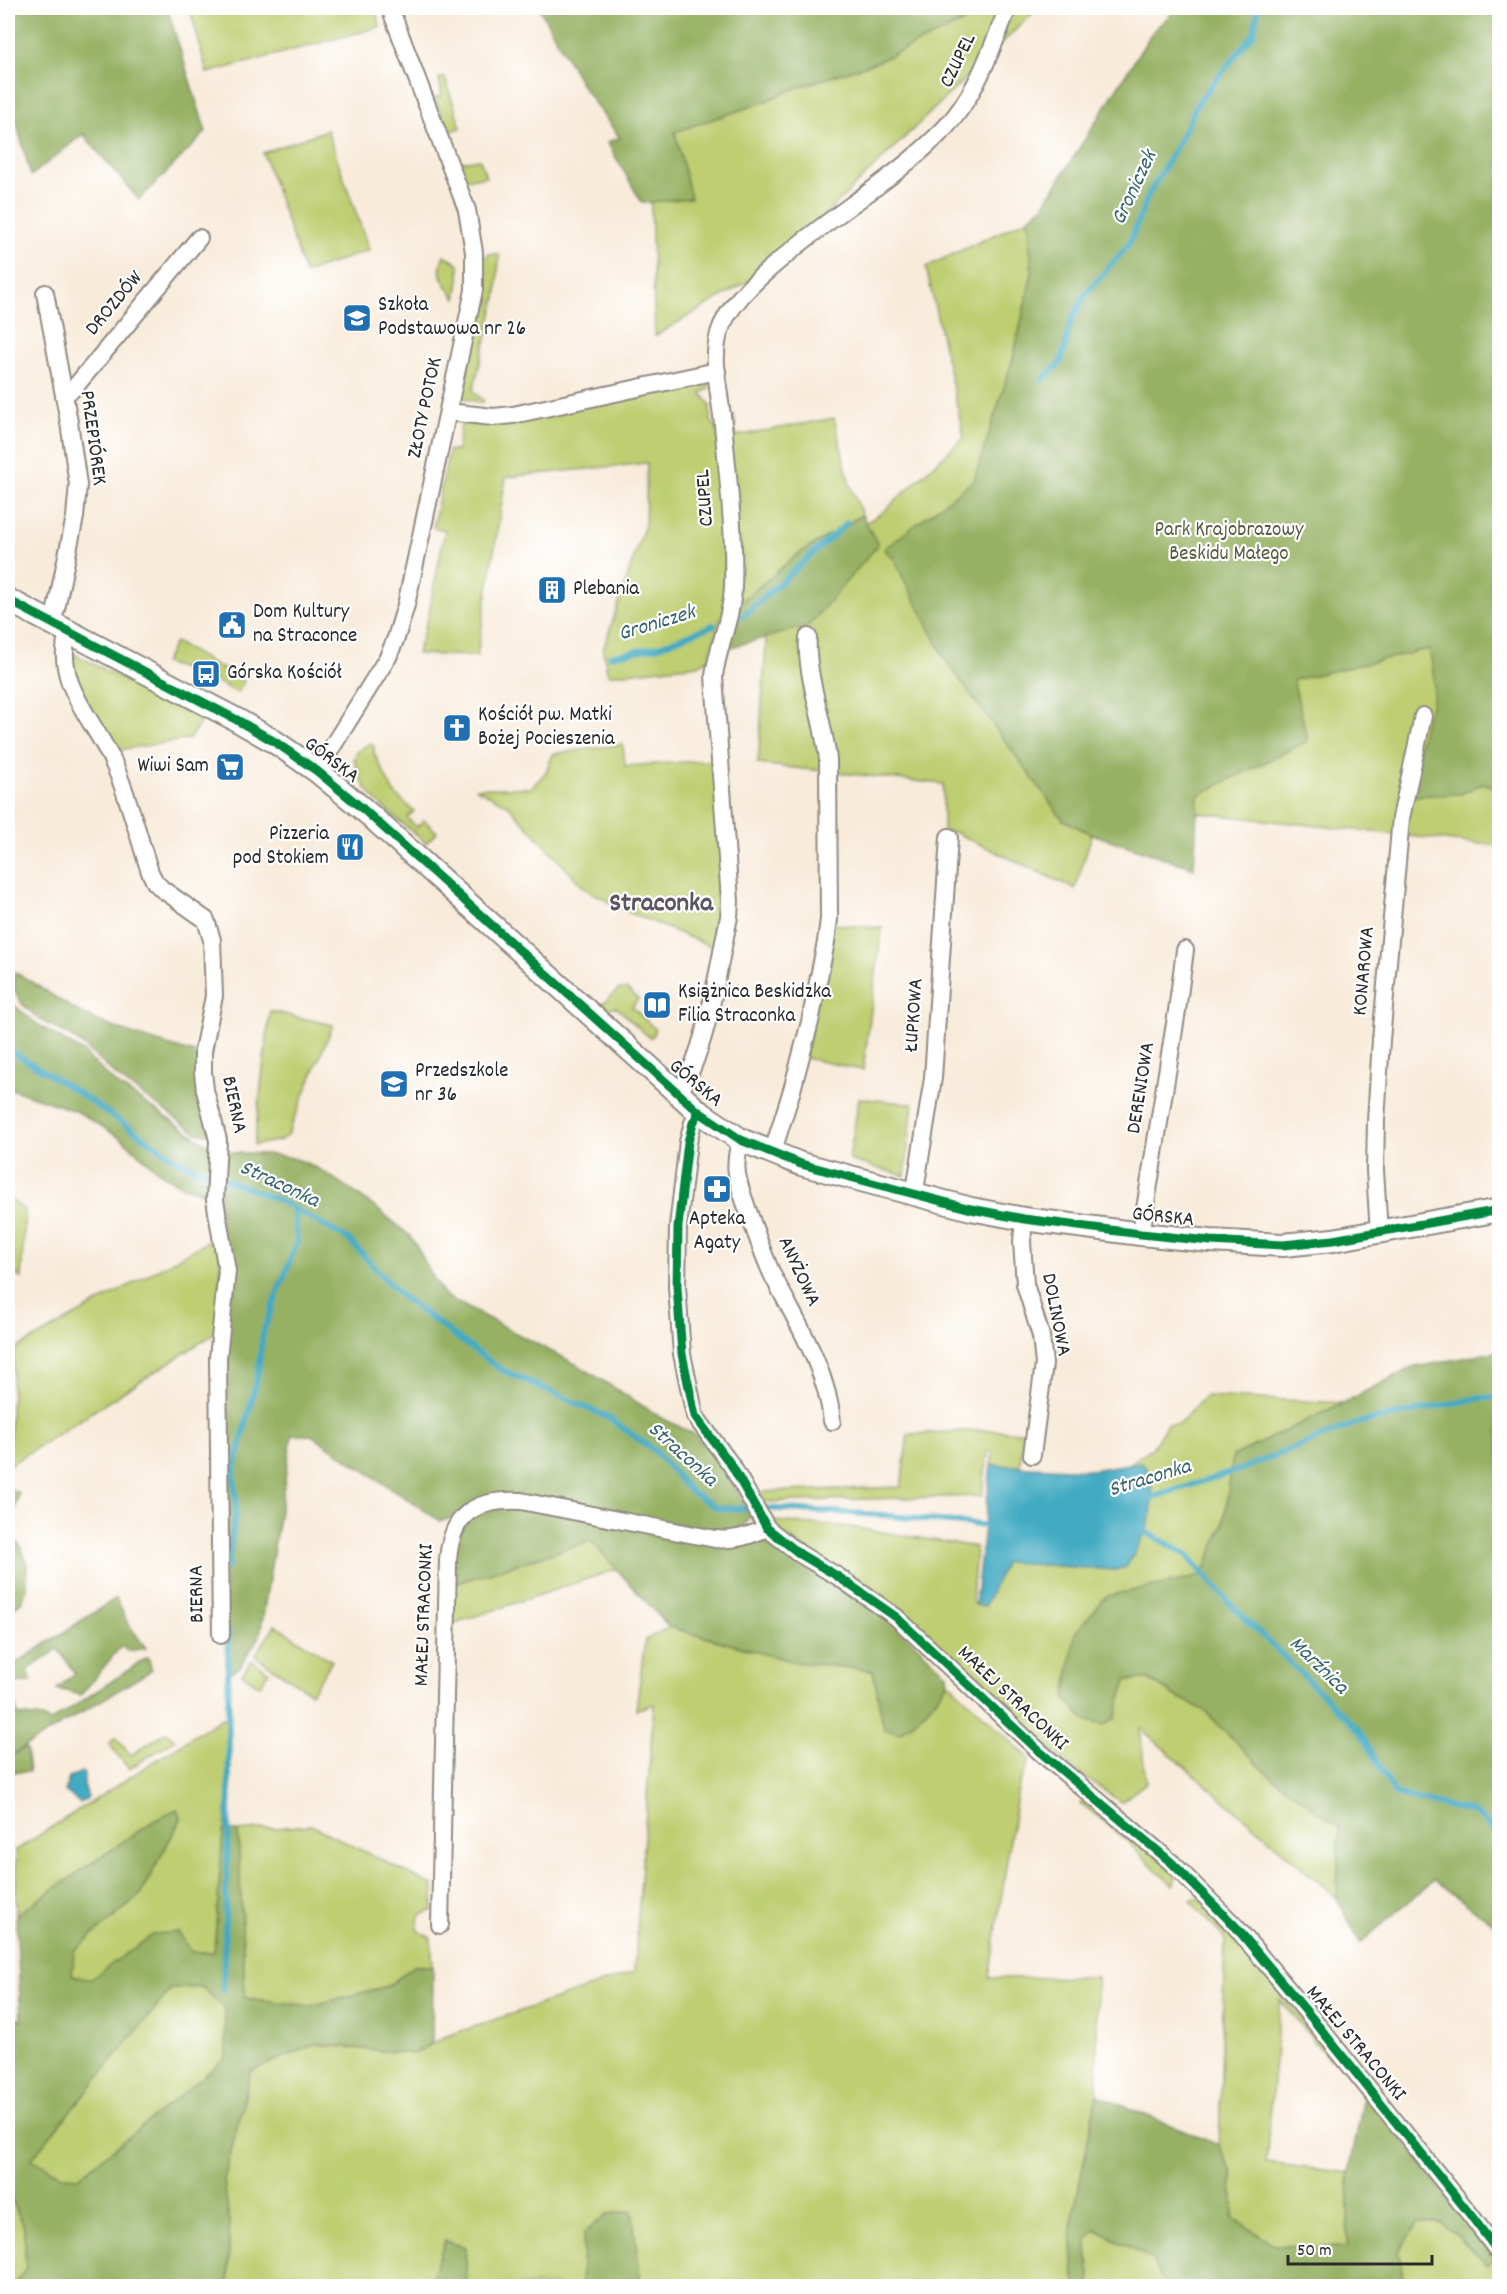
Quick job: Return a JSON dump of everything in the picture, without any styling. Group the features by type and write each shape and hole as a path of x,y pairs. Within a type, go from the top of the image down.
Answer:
{"street":[{"name":"ZŁOTY POTOK","path":"317,771 374,681 396,638 406,605 474,290 472,228 467,210 390,8"},
{"name":"CZUPEL","path":"678,1094 688,1078 704,1030 729,917 730,901 714,676 716,661 732,609 733,562 730,501 717,371 719,335 722,326 747,289 800,243 916,155 947,126 966,101 984,67 1008,8"},
{"name":"DROZDÓW","path":"64,395 74,388 199,238"},
{"name":"PRZEPIÓREK","path":"45,293 77,471 78,498 56,609 60,627"},
{"path":"448,412 493,417 513,415 717,371"},
{"name":"GÓRSKA","path":"8,600 237,720 317,771 363,809 699,1112 741,1140 772,1154 913,1195 971,1209 1024,1219 1210,1241 1283,1245 1333,1240 1500,1210"},
{"name":"BIERNA","path":"60,627 69,684 113,763 150,872 162,889 200,915 210,929 214,996 203,1051 203,1072 219,1147 215,1200 226,1271 218,1369 221,1635"},
{"path":"772,1154 810,1022 829,919 828,760 826,736 808,656 808,637"},
{"name":"KONAROWA","path":"1378,1233 1375,1170 1381,1040 1401,818 1423,716"},
{"name":"ŁUPKOWA","path":"913,1195 933,1078 949,837"},
{"name":"DERENIOWA","path":"1141,1234 1178,1011 1185,950"},
{"name":"MAŁEJ STRACONKI","path":"699,1112 693,1123 688,1143 678,1227 678,1298 682,1354 695,1416 750,1495 764,1524 800,1554 845,1581 896,1617 1039,1751 1172,1863 1235,1926 1469,2212 1500,2254"},
{"name":"ANYŻOWA","path":"741,1140 735,1156 736,1177 772,1273 816,1362 828,1398 832,1421"},
{"name":"DOLINOWA","path":"1024,1219 1022,1242 1025,1284 1041,1336 1044,1364 1032,1455"},
{"name":"MAŁEJ STRACONKI","path":"440,1925 447,1561 452,1533 458,1522 474,1509 507,1500 722,1539 740,1538 764,1524"}],"green space":[{"path":"8,8 167,8 206,132 139,200 83,134 31,176 8,92"},
{"path":"190,8 375,8 380,27 207,73"},
{"path":"539,8 990,8 984,13 874,63 793,89 764,102 675,132 691,198 642,203 607,142 620,138 583,87"},
{"path":"645,8 1038,8 769,269 655,336"},
{"name":"Park Krajobrazowy Beskidu Małego","path":"1178,8 1499,8 1499,789 1483,783 1461,794 1409,796 1425,718 1434,694 1434,675 1429,649 1293,680 1308,741 1198,795 1194,868 1092,834 1063,820 947,662 893,558 884,549 974,480 1013,359 1032,273 1028,219 1043,206 1153,31"},
{"name":"Park Krajobrazowy Beskidu Małego","path":"1499,8 1499,846 1047,796 1063,820 1092,834 1075,889 954,832 943,832 943,784 758,764 770,581 882,513 964,437 926,267 1028,219 1032,273 1013,359 1003,392"},
{"path":"439,78 445,78 461,128 447,132 435,97 442,96"},
{"path":"327,130 369,250 305,273 263,153"},
{"path":"480,159 486,177 463,179 458,166 461,162"},
{"path":"489,254 499,254 497,294 473,391 484,401 481,403 463,398 462,393 482,299 484,258"},
{"path":"444,255 459,264 456,299 442,278 440,268"},
{"path":"705,382 709,385 709,389 701,393 710,404 711,421 716,427 726,511 724,608 709,659 698,665 608,675 603,650 645,524 647,463 506,477 477,656 417,654 428,617 445,530 433,527 449,450 457,451 461,424 494,425"},
{"path":"734,415 736,436 834,418 850,485 862,515 798,554 736,606 729,418"},
{"path":"862,515 878,545 808,626 724,649 736,606 798,554"},
{"path":"175,642 244,681 238,693 211,679 213,673 201,667 197,673 164,663"},
{"path":"70,652 202,720 189,739 112,751 81,698"},
{"path":"370,743 374,746 374,753 394,793 414,811 407,818 417,827 424,820 437,832 426,843 381,806 364,784 354,758 358,751"},
{"path":"623,744 625,766 716,760 726,887 719,950 631,913 585,889 508,805 475,788 531,788 546,772 553,754"},
{"path":"832,924 882,928 863,1070 805,1058"},
{"path":"14,972 95,1020 198,1054 210,1134 197,1133 121,1080 67,1034 40,1020 22,1004 14,989"},
{"path":"619,989 627,989 638,999 632,1007 655,1029 652,1037 649,1037 616,1007 604,1008 601,1005"},
{"path":"8,1000 37,1024 83,1052 116,1084 213,1148 209,1195 184,1187 164,1176 122,1139 78,1112 8,1088"},
{"path":"270,1011 333,1025 288,1134 281,1140 254,1145"},
{"path":"859,1098 913,1104 905,1176 849,1160"},
{"path":"227,1152 292,1158 319,1170 352,1191 409,1235 447,1297 581,1367 660,1417 694,1434 721,1463 751,1514 748,1520 736,1529 715,1531 520,1495 458,1513 449,1519 440,1521 311,1435 292,1435 260,1635 239,1668 226,1675 220,1201 224,1154"},
{"path":"8,1198 25,1210 21,1278 8,1269"},
{"path":"219,1235 221,1252 217,1332 8,1466 14,1350"},
{"path":"1499,1351 1499,1928 1434,1880 1360,1943 1337,1898 1339,1827 1267,1773 1204,1710 1149,1679 1126,1680 1115,1719 1103,1725 1085,1720 1065,1698 1075,1633 1106,1596 1202,1576 1224,1523 1233,1456 1411,1368"},
{"path":"1205,1396 1343,1403 1233,1456 1224,1523 1202,1576 1106,1597 1115,1719 1126,1680 1148,1679 1204,1710 1267,1773 1339,1827 1337,1898 1140,1728 1146,1783 1121,1802 1077,1772 1049,1748 985,1687 984,1679 971,1670 966,1671 883,1598 779,1532 772,1521 843,1526 976,1547 972,1601 975,1605 1004,1562 1114,1570 1126,1566 1141,1462 1129,1464 1153,1447 1167,1424 1179,1424"},
{"path":"988,1430 1023,1432 1020,1466 991,1465 993,1452 988,1451 982,1496 761,1502 756,1492 901,1487 908,1434"},
{"path":"8,1488 19,1493 9,1534 21,1547 27,1563 27,1589 22,1601 8,1613"},
{"path":"507,1505 765,1542 851,1593 898,1628 947,1674 948,1682 926,1710 900,1733 884,1729 873,1670 794,1662 669,1627 591,1541 453,1584 453,1545 469,1518"},
{"path":"591,1541 618,1569 452,1624 453,1584"},
{"path":"116,1598 128,1624 146,1648 128,1651 121,1646 81,1695 57,1689 75,1673 58,1649 27,1671 32,1681 14,1685 17,1715 42,1718 50,1722 148,1657 152,1670 8,1757 8,1625 15,1664"},
{"path":"275,1625 332,1661 311,1693 255,1656"},
{"path":"669,1627 794,1662 873,1670 884,1729 914,1722 930,1706 948,1682 1030,1759 1018,1788 989,1978 1097,1977 1097,2095 1071,2228 1075,2286 641,2286 632,2211 584,2233 581,2286 467,2286 465,2247 445,2241 430,2282 431,2286 229,2286 229,2223 224,2180 251,2071 316,2044 413,2054 444,2037 634,1972 654,1704 636,1710 645,1640"},
{"path":"252,1660 269,1672 260,1686 242,1674"},
{"path":"222,1718 226,1718 228,1792 214,1952 192,1952 154,1934 91,1979 72,1975 74,1951 140,1895 181,1819 177,1809 152,1822 16,1915 16,1850"},
{"path":"166,1732 175,1740 129,1769 109,1744 115,1737 131,1755"},
{"path":"26,1747 29,1772 9,1772 8,1758"},
{"path":"1086,1798 1173,1870 1176,1878 1173,1886 1117,1832 1081,1803"},
{"path":"177,1809 181,1818 140,1895 74,1951 72,1975 91,1979 154,1934 178,1932 192,1952 214,1952 223,1831 238,1831 245,1998 311,2006 388,1986 414,1966 433,1966 432,2044 413,2054 316,2044 251,2071 224,2180 229,2223 229,2286 8,2286 8,2284 17,2282 26,2269 24,2226 8,2192 8,2013 21,2020 16,1915 152,1822","holes":["202,1987 225,2009 226,2058 79,2177 62,2176 31,2159 171,1989"]},
{"path":"311,1825 434,1886 433,1910 419,1916 417,1930 431,1938 433,1966 414,1966 388,1986 311,2006 245,1998 238,1831"},
{"path":"1193,1898 1199,1898 1330,2052 1329,2059 1280,2000 1266,2163 1349,2173 1347,2247 1308,2248 1274,2245 1233,2218 1232,2173 1219,2145 1225,1939 1190,1901"},
{"path":"202,1987 225,2009 227,2058 79,2177 62,2176 31,2159 171,1989"},
{"path":"1368,2094 1494,2258 1488,2265 1441,2222 1418,2223 1399,2252 1404,2286 1165,2286 1152,2259 1096,2229 1086,2240 1091,2286 1075,2286 1071,2228 1097,2095 1219,2145 1232,2173 1233,2218 1274,2245 1308,2248 1347,2247 1349,2173 1363,2101"},
{"path":"8,2192 24,2226 26,2269 17,2282 8,2284"},
{"path":"632,2211 641,2286 581,2286 584,2233 607,2214"},
{"path":"1441,2222 1488,2265 1494,2258 1499,2265 1499,2286 1404,2286 1399,2252 1418,2223"},
{"path":"1095,2229 1152,2259 1165,2286 1091,2286 1086,2240"},
{"path":"445,2241 465,2247 467,2286 431,2286 430,2282"}],"water":[{"path":"1141,1462 1150,1479 1151,1513 1146,1531 1126,1567 1115,1570 1005,1562 985,1606 975,1605 991,1465 1091,1470"},
{"path":"81,1772 84,1774 84,1785 88,1798 80,1803 65,1791 69,1778"}],"waterway":[{"name":"Groniczek","path":"1042,380 1061,362 1071,321 1084,296 1129,244 1149,194 1180,140 1198,102 1254,33 1258,8"},
{"path":"743,616 847,523"},
{"name":"Groniczek","path":"610,656 657,647 714,625"},
{"name":"Straconka","path":"8,1049 80,1094 180,1162 278,1200 348,1239 402,1297 500,1369 607,1417 654,1450 691,1492 717,1508 785,1509 880,1515 990,1526"},
{"path":"228,1567 236,1499 233,1476 257,1378 263,1332 297,1242 294,1209"},
{"name":"Straconka","path":"1147,1499 1239,1470 1357,1423 1479,1398 1500,1398"},
{"name":"Marźnica","path":"1140,1529 1186,1554 1234,1608 1360,1731 1395,1794 1475,1813 1500,1835"},
{"path":"223,1990 229,1802 228,1631"}],"cycle path":[{"path":"8,600 237,720 275,742 317,771 363,809 699,1112 741,1140 801,1164 971,1209 1024,1219 1210,1241 1283,1245 1333,1240 1500,1210"},
{"path":"699,1112 693,1123 688,1142 678,1227 677,1287 682,1354 695,1416 732,1466 767,1528 800,1554 837,1576 896,1617 1039,1751 1172,1863 1235,1926 1311,2017 1500,2254"}],"place":[{"name":"Szkoła Podstawowa nr 26","path":"357,318"},
{"name":"Plebania","path":"552,590"},
{"name":"Dom Kultury na Straconce","path":"232,625"},
{"name":"Górska Kościół","path":"206,674"},
{"name":"Kościół pw. Matki Bożej Pocieszenia","path":"457,728"},
{"name":"Wiwi Sam","path":"230,767"},
{"name":"Pizzeria pod Stokiem","path":"350,847"},
{"name":"Książnica Beskidzka Filia Straconka","path":"657,1005"},
{"name":"Przedszkole nr 36","path":"394,1084"},
{"name":"Apteka Agaty","path":"717,1189"}],"district":[{"name":"Straconka","path":"661,904"}]}
